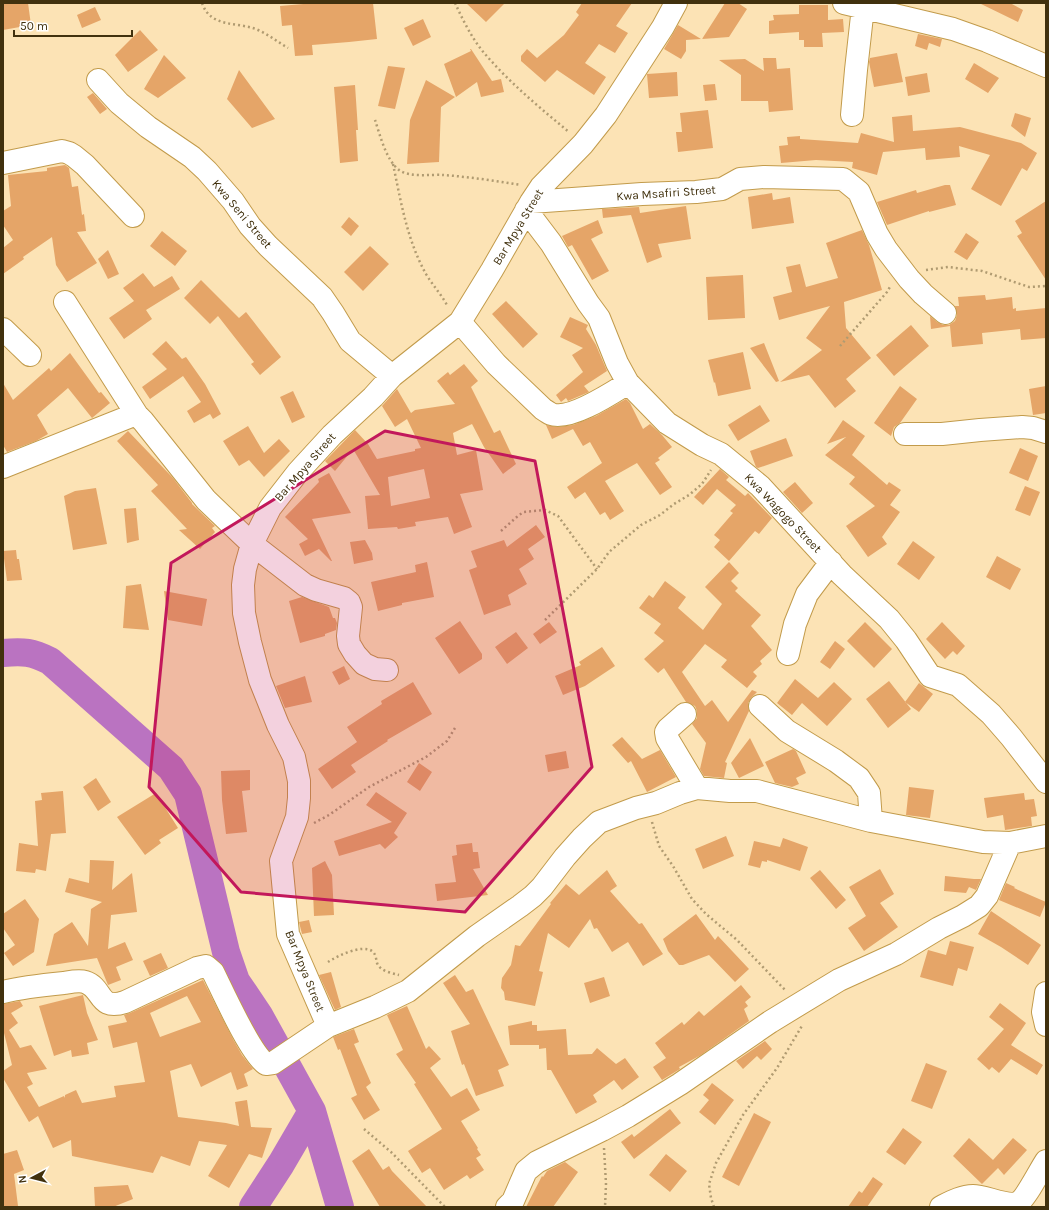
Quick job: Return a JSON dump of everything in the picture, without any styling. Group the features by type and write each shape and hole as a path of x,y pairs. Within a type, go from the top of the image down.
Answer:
{"street":[{"name":"Bar Mpya Street","path":"328,1026 288,934 281,861 297,817 299,781 294,757 278,725 260,680 244,613 243,580 252,544 270,508 298,472 332,435 373,397 392,376 456,324 492,270 533,200 583,144 610,109 664,27 676,3"},
{"path":"852,115 856,70 854,5 953,29 987,41 1046,66"},
{"name":"Kwa Seni Street","path":"98,80 125,108 148,127 192,157 206,171 268,246 322,297 350,341 392,376"},
{"path":"3,163 69,152 85,165 133,216"},
{"name":"Kwa Msafiri Street","path":"533,200 702,192 722,189 740,179 764,177 843,178 859,192 883,244 923,294 945,314"},
{"name":"Kwa Wagogo Street","path":"533,200 551,243 588,304 599,318 617,363 628,383 667,422 702,445 721,454 760,486 842,575 888,618 906,640 930,676 958,685 991,714 1046,782"},
{"path":"65,302 137,415 206,500 252,544 305,585 316,590 344,598 349,602 349,644 364,664 375,669 387,670"},
{"path":"456,324 543,409 552,414 574,413 602,399 628,383"},
{"path":"3,329 30,356"},
{"path":"3,466 137,415"},
{"path":"904,434 947,434 1022,427 1033,428 1046,432"},
{"path":"788,654 795,624 807,594 831,562"},
{"path":"760,706 788,731 836,761 859,778 869,793 871,821"},
{"path":"685,714 666,732 667,738 697,788"},
{"path":"3,992 29,986 68,982 85,982 93,986 104,1002 115,1004 125,1002 197,968 206,966 213,972 244,1034 259,1057 266,1064 274,1063 328,1026 375,1007 408,990 427,976 477,936 533,896 578,843 599,822 646,804 656,803 697,788 730,792 757,791 871,821 983,842 1010,843 1046,836"},
{"path":"507,1207 513,1201 526,1171 537,1162 602,1130 680,1084 770,1022 801,1013 839,980 896,954 979,906 987,896 1010,843"},
{"path":"1046,993 1043,1012 1046,1025"},
{"path":"941,1207 956,1200 972,1196 988,1198 1005,1204 1018,1203 1024,1197 1046,1161"}],"path":[{"path":"202,3 211,18 221,22 250,27 260,31 288,48"},
{"path":"455,3 471,33 484,53 531,100 583,144"},
{"path":"375,120 381,141 393,164 404,219 414,246 426,274 443,297 456,324"},
{"path":"393,164 400,171 410,174 444,175 533,200"},
{"path":"840,346 887,292 903,270 948,267 982,271 1028,288 1046,286"},
{"path":"545,620 597,569 609,552 641,525 660,515 702,484 721,454"},
{"path":"501,531 519,515 534,511 549,511 558,516 597,569"},
{"path":"291,835 329,815 369,788 426,757 447,741 455,728"},
{"path":"646,804 659,846 673,866 692,899 706,914 755,957 801,1013 777,1068 743,1115 716,1162 709,1184 714,1207"},
{"path":"328,962 362,948 374,953 379,966 384,970 415,977 427,976"},
{"path":"364,1129 391,1152 445,1207"},
{"path":"602,1130 606,1184 605,1207"}],"highlighted area":[{"path":"385,431 535,461 592,767 465,912 241,892 149,787 171,563"}],"building":[{"path":"3,3 28,3 31,25 3,30"},
{"path":"315,3 373,3 377,39 312,45 313,55 295,56 292,25 282,26 280,6"},
{"path":"466,3 505,3 486,22"},
{"path":"582,3 632,3 616,26 628,33 615,53 599,44 585,63 606,77 594,95 557,70 545,82 521,61 521,56 527,49 537,58 564,35 579,15 576,12"},
{"path":"725,3 738,3 747,9 729,37 702,39"},
{"path":"979,3 1010,3 1023,10 1018,22"},
{"path":"799,5 828,5 828,20 843,19 844,32 822,33 823,47 804,47 804,40 799,40 799,32 769,34 769,21 774,20 773,15 799,14"},
{"path":"95,7 101,20 82,28 77,15"},
{"path":"423,19 431,37 413,46 404,28"},
{"path":"678,25 701,39 686,40 686,51 681,59 664,49"},
{"path":"140,30 158,50 128,72 115,55"},
{"path":"918,34 942,39 940,47 929,43 927,50 915,46"},
{"path":"470,49 492,81 501,79 504,92 481,97 477,82 456,97 444,64 471,51"},
{"path":"897,53 903,82 874,87 869,62 870,58"},
{"path":"164,55 186,78 158,98 144,89"},
{"path":"763,58 776,58 777,69 790,68 793,110 769,112 768,101 741,101 741,75 719,60 745,59 764,71"},
{"path":"974,63 999,78 988,93 965,79"},
{"path":"388,66 405,68 395,109 378,106"},
{"path":"239,70 275,119 252,128 227,99"},
{"path":"677,72 678,96 649,98 647,74"},
{"path":"927,73 930,92 908,96 905,77"},
{"path":"426,80 455,97 441,107 439,162 407,164 410,120"},
{"path":"715,84 717,100 705,101 703,85"},
{"path":"355,85 358,130 356,130 358,161 340,163 334,87"},
{"path":"93,93 107,109 100,114 87,97"},
{"path":"708,110 713,148 678,152 676,132 682,132 680,113"},
{"path":"1015,113 1031,118 1025,137 1011,126"},
{"path":"912,115 913,131 960,127 1021,143 1037,153 1027,171 1022,168 1001,206 971,189 990,155 959,146 960,157 926,160 925,148 883,152 877,175 852,168 853,162 816,160 781,163 779,146 788,145 787,137 800,136 800,139 858,143 861,133 894,142 892,117"},
{"path":"65,165 69,168 72,187 78,186 82,215 84,214 86,231 77,232 97,263 67,282 56,265 52,237 23,257 24,259 3,274 3,248 13,240 3,225 3,211 11,206 8,175 47,171 47,168"},
{"path":"950,185 956,205 929,211 887,225 877,202 916,190 917,193"},
{"path":"772,193 773,200 790,197 794,223 752,229 748,197"},
{"path":"1046,201 1046,280 1017,236 1022,233 1015,221"},
{"path":"686,206 691,239 658,244 662,257 647,263 631,215 603,218 602,209 639,207 640,213"},
{"path":"349,217 359,226 351,236 341,227"},
{"path":"598,220 603,233 591,239 609,271 592,280 572,245 568,247 562,236"},
{"path":"862,230 869,245 882,290 844,302 846,328 871,358 846,379 856,391 835,408 809,375 780,382 822,350 806,338 830,306 779,320 773,297 792,292 786,267 800,264 806,287 838,278 826,243"},
{"path":"162,231 187,251 175,266 150,246"},
{"path":"966,233 979,242 967,260 954,252"},
{"path":"370,246 389,264 363,291 344,272"},
{"path":"108,250 119,274 108,279 98,259"},
{"path":"143,273 154,287 172,276 180,289 146,310 152,319 124,339 109,318 134,301 123,288"},
{"path":"743,275 745,318 708,320 706,277"},
{"path":"201,280 239,318 246,312 281,357 260,375 251,364 254,362 218,316 210,324 184,298"},
{"path":"985,295 986,300 1012,297 1013,309 1016,308 1016,311 1046,308 1046,338 1021,340 1020,329 982,333 983,344 952,347 950,326 931,329 930,316 943,325 949,325 955,321 957,315 955,306 959,306 958,297"},
{"path":"506,301 538,334 523,348 492,314"},
{"path":"570,317 588,325 586,329 596,345 607,371 584,386 589,392 568,401 566,398 561,402 556,395 583,372 572,355 583,348 560,337"},
{"path":"911,325 929,346 894,376 876,355"},
{"path":"166,341 182,359 186,357 205,384 221,414 213,419 210,414 194,423 187,411 201,402 183,376 150,399 142,387 167,369 152,354"},
{"path":"764,343 779,381 776,382 750,348"},
{"path":"743,352 751,389 718,396 708,360"},
{"path":"70,353 99,393 101,392 110,403 92,418 68,388 37,415 48,434 36,441 7,452 3,445 3,383 13,400 49,368 51,371"},
{"path":"464,364 478,381 471,387 494,433 500,430 516,464 503,474 484,447 472,424 453,433 457,455 476,450 483,490 460,494 472,527 454,534 448,517 415,522 416,526 398,529 397,527 368,529 365,496 380,495 353,449 335,471 325,461 355,430 368,444 377,459 415,451 415,449 421,448 407,419 395,427 382,406 397,389 411,413 415,410 455,404 437,381 448,372 450,375","holes":["424,469 430,498 391,506 388,477"]},
{"path":"900,386 917,399 900,423 894,427 891,436 874,423"},
{"path":"1046,386 1046,413 1033,415 1029,389"},
{"path":"293,391 305,417 292,423 280,397"},
{"path":"626,399 630,403 643,429 650,424 672,447 658,458 660,460 655,463 672,487 660,495 637,463 605,481 624,511 610,520 605,512 600,515 585,492 575,499 567,487 602,463 590,442 583,446 573,429 552,439 546,425 558,427 573,425 596,416"},
{"path":"760,405 770,421 738,441 728,425"},
{"path":"843,420 865,436 852,455 887,485 889,482 901,490 890,505 900,512 882,537 887,544 868,557 846,526 875,506 849,484 855,477 825,455 846,437 827,444"},
{"path":"248,426 264,453 279,439 290,451 264,477 249,460 239,466 223,441"},
{"path":"128,431 173,478 192,504 215,526 212,528 215,532 200,549 179,530 187,529 151,491 158,485 117,441"},
{"path":"786,438 793,456 758,468 756,467 750,451"},
{"path":"1020,448 1038,456 1028,481 1009,473"},
{"path":"720,469 729,477 726,480 745,496 748,493 772,518 759,534 755,531 729,561 714,547 720,540 714,535 733,513 730,511 736,505 717,489 703,505 694,497"},
{"path":"329,473 351,513 312,519 332,561 319,549 305,556 299,544 308,539 285,517 319,482 318,479"},
{"path":"795,482 813,503 802,513 783,492"},
{"path":"1025,486 1040,492 1030,516 1015,510"},
{"path":"96,488 107,544 73,550 64,496 75,491"},
{"path":"136,508 139,540 127,543 124,509"},
{"path":"536,525 545,537 528,549 534,559 519,569 527,584 508,595 511,605 484,615 469,570 477,567 471,551 504,540 507,547"},
{"path":"365,540 372,553 373,560 354,564 350,542"},
{"path":"913,541 935,557 919,580 897,564"},
{"path":"16,550 22,580 7,581 3,551"},
{"path":"997,556 1021,569 1010,590 986,577"},
{"path":"427,562 434,597 402,603 402,605 378,611 371,582 416,572 415,565"},
{"path":"729,562 739,573 731,581 738,588 735,591 761,615 751,626 772,650 760,661 762,664 753,672 757,676 747,688 721,667 727,660 705,644 682,672 705,706 712,700 728,722 752,690 757,692 748,703 749,711 725,762 727,763 724,778 704,776 700,769 706,743 692,724 697,718 695,706 686,702 664,668 658,673 644,659 664,641 654,633 661,624 639,608 649,595 653,598 665,581 686,597 678,608 703,630 722,604 705,587"},
{"path":"141,584 149,630 123,628 126,586"},
{"path":"164,591 207,599 202,626 168,620"},
{"path":"302,597 329,607 333,618 335,618 337,623 336,630 325,634 325,636 300,643 289,601"},
{"path":"460,621 482,654 482,659 459,674 435,638"},
{"path":"549,622 557,632 540,644 533,634"},
{"path":"865,622 892,649 874,668 847,641"},
{"path":"942,622 965,646 957,655 953,651 945,659 926,639"},
{"path":"516,632 528,648 507,664 495,647"},
{"path":"835,641 845,649 830,669 820,662"},
{"path":"602,647 615,666 585,686 563,695 555,676 581,665 579,662"},
{"path":"344,666 350,679 339,685 332,672"},
{"path":"305,676 312,702 285,708 276,686"},
{"path":"795,679 818,698 834,682 852,699 827,726 802,703 792,715 777,703"},
{"path":"889,681 911,709 888,728 866,699"},
{"path":"413,682 432,714 387,740 388,741 351,765 356,772 332,789 318,769 357,742 347,727 382,704 381,701"},
{"path":"919,683 933,694 919,712 905,702"},
{"path":"622,737 642,759 660,750 676,777 647,792 631,761 628,763 612,745"},
{"path":"750,738 764,766 739,778 731,763"},
{"path":"793,749 796,751 806,773 796,778 799,784 792,787 775,783 765,762"},
{"path":"566,751 569,768 548,772 545,755"},
{"path":"419,763 432,772 420,791 407,782"},
{"path":"250,770 250,790 242,791 247,832 226,834 222,800 221,771"},
{"path":"96,778 111,802 98,811 83,787"},
{"path":"909,787 934,790 930,818 906,815"},
{"path":"63,791 66,833 51,834 46,871 36,869 35,873 16,871 19,843 38,846 35,801 42,800 41,793"},
{"path":"376,792 407,813 394,833 398,837 385,849 380,844 339,856 334,841 392,822 366,805"},
{"path":"156,793 178,828 159,840 161,843 145,855 117,817"},
{"path":"1024,793 1025,800 1034,799 1037,816 1031,817 1032,826 1005,830 1003,815 987,818 984,798"},
{"path":"726,836 734,856 703,869 695,849"},
{"path":"783,838 808,847 800,871 767,860 767,862 762,861 760,868 748,865 754,841 780,847"},
{"path":"472,843 473,852 478,852 480,868 473,869 488,895 437,901 435,884 456,882 452,856 457,855 456,845"},
{"path":"90,860 114,861 112,890 132,873 137,912 111,915 108,949 125,942 133,960 116,967 121,980 108,985 97,958 46,966 54,934 72,922 88,946 91,909 102,902 65,892 69,878 89,883"},
{"path":"325,861 332,875 334,915 314,916 312,868"},
{"path":"880,869 894,894 880,903 898,927 864,951 848,928 866,916 849,887"},
{"path":"607,870 617,886 610,891 639,924 642,923 663,954 643,966 628,942 612,952 597,928 594,929 590,919 569,948 548,933 539,971 543,972 535,1006 505,1000 504,992 501,988 502,978 511,965 515,945 520,946 551,904 550,903 566,884 579,895"},
{"path":"820,870 846,900 836,909 810,878"},
{"path":"945,876 981,879 976,890 969,887 966,893 944,891"},
{"path":"1006,883 1046,902 1040,917 999,900"},
{"path":"25,899 39,919 34,952 13,966 4,953 15,945 3,928 3,914"},
{"path":"991,911 1041,945 1028,965 978,934"},
{"path":"696,914 715,940 718,936 749,969 735,982 709,955 683,965 679,965 668,951 663,939"},
{"path":"309,920 312,932 302,934 299,922"},
{"path":"950,941 974,947 967,971 958,968 953,986 920,977 928,950 946,955"},
{"path":"161,953 168,968 150,976 143,961"},
{"path":"331,972 341,1007 335,1010 319,975"},
{"path":"455,975 466,992 473,989 509,1065 498,1070 504,1086 476,1096 464,1064 462,1065 451,1031 470,1024 443,983"},
{"path":"604,977 610,996 590,1003 584,983"},
{"path":"203,980 234,1041 242,1055 253,1069 244,1074 248,1086 237,1090 231,1072 201,1087 191,1064 170,1071 178,1117 239,1126 235,1102 247,1100 251,1127 272,1128 262,1158 249,1154 229,1188 208,1176 227,1145 199,1141 190,1166 161,1156 153,1173 72,1156 71,1140 53,1148 38,1116 29,1122 3,1078 3,1071 12,1065 3,1033 3,1004 20,1001 23,1006 11,1013 18,1023 9,1030 20,1048 31,1045 47,1069 27,1073 33,1084 27,1087 39,1107 64,1096 65,1098 65,1095 76,1090 82,1103 116,1097 114,1086 145,1082 137,1042 113,1048 108,1026 127,1022 124,1015","holes":["187,996 201,1022 160,1037 150,1013"]},
{"path":"741,985 751,997 745,1002 748,1006 744,1009 749,1021 701,1055 679,1067 680,1069 662,1080 653,1067 666,1058 655,1043 682,1022 684,1025 699,1011 704,1016"},
{"path":"83,995 87,1013 98,1040 87,1043 89,1054 72,1057 71,1050 54,1056 39,1006"},
{"path":"1000,1003 1026,1023 1011,1045 1043,1065 1037,1075 1011,1059 999,1073 992,1067 989,1070 977,1059 1004,1029 989,1017"},
{"path":"407,1006 426,1049 429,1046 441,1059 430,1068 451,1097 467,1088 480,1110 461,1121 478,1148 477,1149 481,1155 476,1158 484,1170 470,1179 467,1175 444,1190 430,1168 422,1173 408,1151 442,1129 414,1084 416,1083 396,1054 403,1050 387,1015"},
{"path":"532,1021 532,1025 537,1025 537,1031 566,1029 568,1055 592,1054 597,1048 616,1064 625,1058 639,1077 622,1090 614,1080 593,1095 597,1102 576,1114 551,1070 547,1070 546,1048 539,1049 539,1045 510,1045 508,1026"},
{"path":"354,1029 359,1042 354,1044 371,1083 366,1087 380,1110 364,1120 351,1098 357,1095 340,1049 338,1050 333,1037"},
{"path":"765,1041 772,1049 761,1060 757,1056 743,1069 736,1061"},
{"path":"926,1063 947,1071 932,1109 911,1101"},
{"path":"712,1083 734,1100 715,1125 699,1112 709,1100 703,1095"},
{"path":"670,1109 681,1123 634,1159 621,1142 632,1134 634,1137"},
{"path":"754,1113 771,1122 739,1186 722,1177"},
{"path":"903,1128 922,1142 905,1165 886,1152"},
{"path":"969,1138 993,1160 1013,1138 1027,1150 1004,1175 998,1168 982,1184 953,1156"},
{"path":"369,1149 383,1170 389,1166 427,1207 380,1207 352,1161"},
{"path":"17,1150 24,1170 14,1174 18,1206 3,1207 3,1154"},
{"path":"666,1154 687,1171 670,1192 649,1175"},
{"path":"565,1162 578,1172 553,1207 526,1207 542,1176 543,1177 547,1171"},
{"path":"873,1177 883,1184 867,1207 848,1207 859,1191 862,1193"},
{"path":"128,1185 133,1199 113,1207 95,1207 94,1187"}],"waterway":[{"path":"3,653 28,653 50,661 171,768 188,794 226,952 236,981 259,1015 312,1111 340,1207"},
{"path":"253,1207 281,1164 312,1111"}]}
